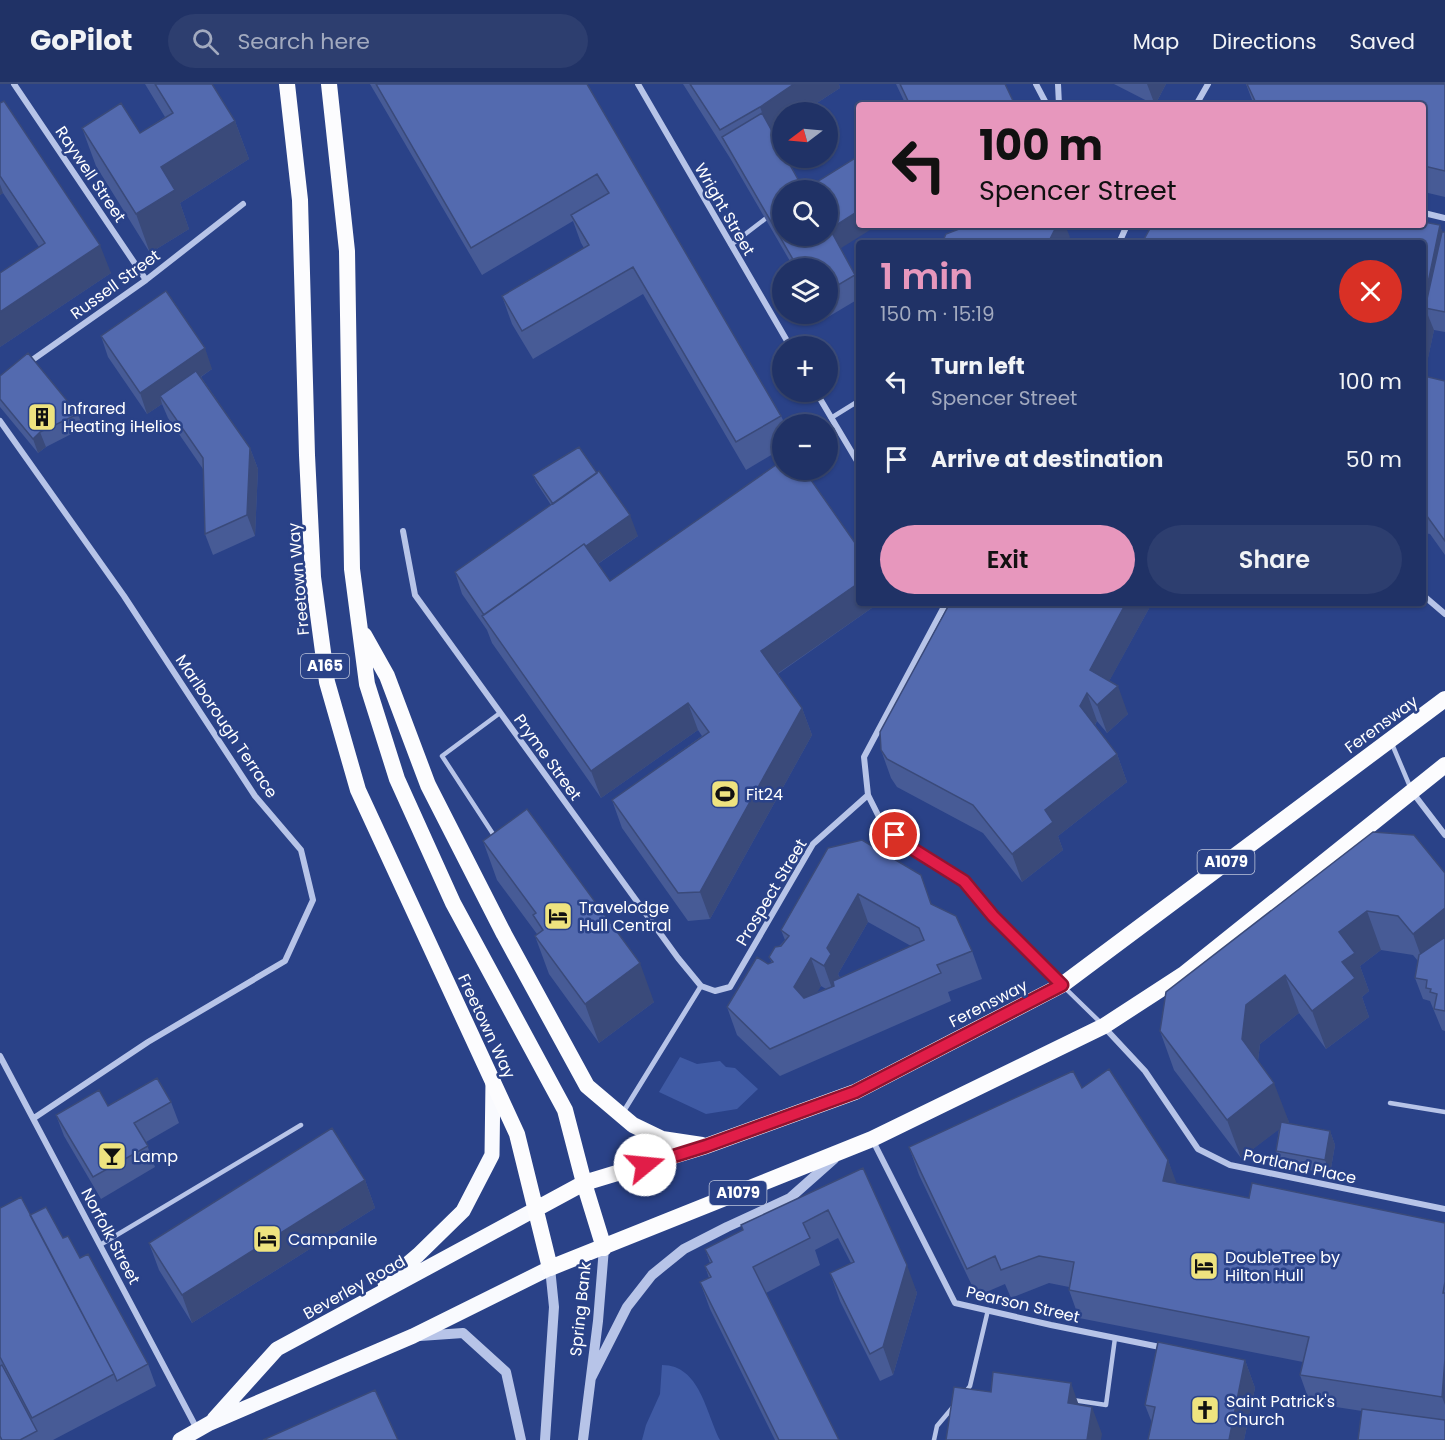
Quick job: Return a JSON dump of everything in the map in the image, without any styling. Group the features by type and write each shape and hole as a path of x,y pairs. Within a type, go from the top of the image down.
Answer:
{"highway":[{"name":"Freetown Way","path":"287,84 300,200 313,577 327,682 358,790 517,1134 536,1209"},
{"name":"Freetown Way","path":"329,84 347,251 352,569 367,684 397,779 453,903 565,1110 584,1183"},
{"path":"360,628 387,676 428,785 587,1086 633,1125 662,1139 706,1146"},
{"name":"Ferensway","path":"536,1209 584,1183 706,1146 855,1092 1062,985 1445,699"},
{"name":"A1079","path":"604,1248 872,1139 1104,1026 1184,974 1445,765"},
{"name":"Spring Bank","path":"584,1183 604,1248"},
{"name":"Spring Bank","path":"536,1209 550,1268"},
{"path":"550,1268 604,1248"}],"main road":[{"path":"363,1303 463,1212 492,1155 493,1081"},
{"name":"Beverley Road","path":"203,1426 277,1349 536,1209"},
{"name":"Beverley Road","path":"180,1440 203,1426 413,1336 550,1268"}],"street":[{"name":"Raywell Street","path":"14,84 146,280"},
{"name":"Wright Street","path":"638,84 784,336"},
{"path":"1036,84 1045,102"},
{"path":"1058,84 1059,102"},
{"path":"1198,102 1208,84"},
{"name":"Russell Street","path":"20,369 146,280 243,204"},
{"path":"1426,213 1445,218"},
{"name":"Marlborough Terrace","path":"0,421 124,596 255,796 302,850 313,900 285,961 148,1042 34,1118"},
{"path":"838,430 856,459"},
{"name":"Pryme Street","path":"403,531 415,595 678,958 701,986"},
{"path":"1426,598 1445,614"},
{"path":"944,606 864,757 868,795 882,824 908,846 964,881 993,916 1062,985"},
{"path":"1412,791 1445,836"},
{"name":"Prospect Street","path":"701,986 715,991 730,987 813,844 868,795"},
{"path":"621,1115 701,986"},
{"name":"Portland Place","path":"1104,1026 1145,1071 1198,1149 1230,1165 1445,1209"},
{"name":"Norfolk Street","path":"0,1056 100,1245 203,1426"},
{"name":"Pearson Street","path":"872,1139 955,1302 1160,1347"},
{"path":"591,1378 627,1307 652,1275 684,1249 790,1198 843,1150"},
{"name":"Spring Bank","path":"583,1440 604,1248"},
{"name":"Spring Bank","path":"545,1440 554,1307 550,1268"},
{"path":"413,1336 463,1333 506,1372 521,1440"}],"lane":[{"path":"731,245 765,219"},
{"path":"837,414 856,402"},
{"path":"497,840 442,756 500,713"},
{"path":"1390,739 1412,791"},
{"path":"1062,985 1104,1026"},
{"path":"1390,1103 1445,1112"},
{"path":"100,1245 300,1125"},
{"path":"934,1440 937,1426 970,1386 988,1310"},
{"path":"1062,1398 1106,1405 1115,1338"}],"shaded area":[{"path":"680,1057 697,1064 720,1061 726,1067 735,1068 758,1089 737,1109 706,1114 659,1092"},
{"path":"662,1365 675,1367 693,1382 706,1404 720,1440 642,1440 660,1394"}],"building":[{"path":"155,84 212,84 235,121 161,167 175,190 136,214 82,128 121,103 140,133 173,113"},
{"path":"376,84 587,84 780,414 772,414 772,421 736,442 633,267 522,331 502,296 589,245 571,215 609,193 597,174 471,248"},
{"path":"690,84 794,84 720,130"},
{"path":"900,84 1005,84 1014,102 909,102"},
{"path":"1247,84 1445,84 1445,171 1426,166 1426,102 1256,102"},
{"path":"4,101 100,245 0,312 0,273 45,243 0,176 0,103"},
{"path":"762,113 772,131 772,168 792,168 798,180 772,180 772,223 722,137"},
{"path":"856,158 856,213 838,224 838,180 820,180"},
{"path":"1426,222 1440,225 1426,292 1426,240 1144,240 1150,228 1426,228"},
{"path":"962,228 1056,228 1050,240 943,240 946,234"},
{"path":"1442,232 1445,232 1445,312 1426,308"},
{"path":"838,244 855,275 838,285 838,258 792,258 785,246 838,246"},
{"path":"166,291 205,348 140,393 101,336"},
{"name":"Infrared Heating iHelios","path":"28,353 78,414 40,432 33,439 0,399 0,376"},
{"path":"196,371 250,448 247,515 205,534 203,458 160,396"},
{"path":"1426,376 1445,381 1445,541 1426,515"},
{"path":"579,447 597,473 553,504 533,475"},
{"path":"772,468 772,480 811,480 856,544 856,585 761,651 802,708 700,892 678,893 612,800 709,732 688,703 591,771 482,616 584,544 610,581"},
{"path":"599,471 630,515 586,546 584,544 484,615 455,572"},
{"path":"948,606 1124,606 1090,670 1118,686 1097,705 1087,693 1080,706 1117,754 1045,810 1053,822 1012,854 973,805 887,759 881,750 880,732"},
{"name":"Travelodge Hull Central","path":"527,809 640,963 585,1004 535,936 543,930 533,915 536,913 483,841"},
{"path":"1373,832 1414,835 1445,873 1445,908 1413,934 1398,916 1367,911 1339,932 1355,953 1342,962 1355,978 1312,1011 1285,975 1246,1005 1242,1039 1274,1083 1227,1120 1160,1031 1166,992"},
{"path":"862,840 921,875 931,904 956,916 972,951 937,965 941,973 770,1049 727,1007 757,957 768,964 773,962 769,957 775,947 781,946 789,936 781,930 828,848","holes":["858,894 919,928 924,940 833,981 834,986 804,998 794,987 811,958 824,966 831,954 827,948"]},
{"path":"1445,937 1445,1011 1434,1009 1437,994 1426,988 1427,980 1415,978 1419,955"},
{"name":"DoubleTree by Hilton Hull","path":"1109,1069 1168,1160 1163,1181 1249,1198 1252,1183 1445,1223 1443,1293 1445,1293 1445,1359 1442,1397 1300,1375 1309,1337 1069,1290 1074,1262 1039,1256 1001,1270 995,1256 967,1269 909,1147 1073,1071 1082,1088"},
{"path":"157,1078 171,1102 134,1123 148,1146 93,1177 56,1115 99,1090 108,1106"},
{"path":"1281,1122 1330,1131 1325,1160 1276,1151"},
{"path":"332,1128 365,1180 182,1295 149,1243"},
{"path":"863,1168 907,1265 883,1347 870,1354 830,1273 854,1262 828,1210 803,1223 810,1238 753,1267 839,1440 779,1440 700,1282 711,1277 705,1266 712,1262 705,1249 743,1230 741,1225"},
{"path":"21,1197 114,1374 32,1418 0,1357 0,1208"},
{"path":"46,1207 63,1238 68,1236 80,1258 88,1254 148,1364 117,1381 30,1215"},
{"path":"1158,1342 1245,1360 1229,1440 1148,1440 1155,1407 1145,1405"},
{"path":"2,1365 37,1431 20,1440 2,1440 0,1436 0,1366"},
{"path":"993,1372 1071,1383 1068,1403 1092,1407 1087,1440 946,1440 954,1387 991,1392"},
{"path":"375,1390 398,1440 263,1440"},
{"path":"1362,1409 1445,1420 1445,1440 1358,1440"}],"place":[{"name":"Infrared Heating iHelios","path":"42,417"},
{"name":"Fit24","path":"725,794"},
{"name":"Travelodge Hull Central","path":"558,916"},
{"name":"Lamp","path":"112,1156"},
{"name":"Campanile","path":"267,1239"},
{"name":"DoubleTree by Hilton Hull","path":"1204,1266"},
{"name":"Saint Patrick's Church","path":"1205,1410"}],"route":[{"path":"645,1165 706,1146 855,1092 1062,985 993,916 964,881 908,846 895,835"}]}
